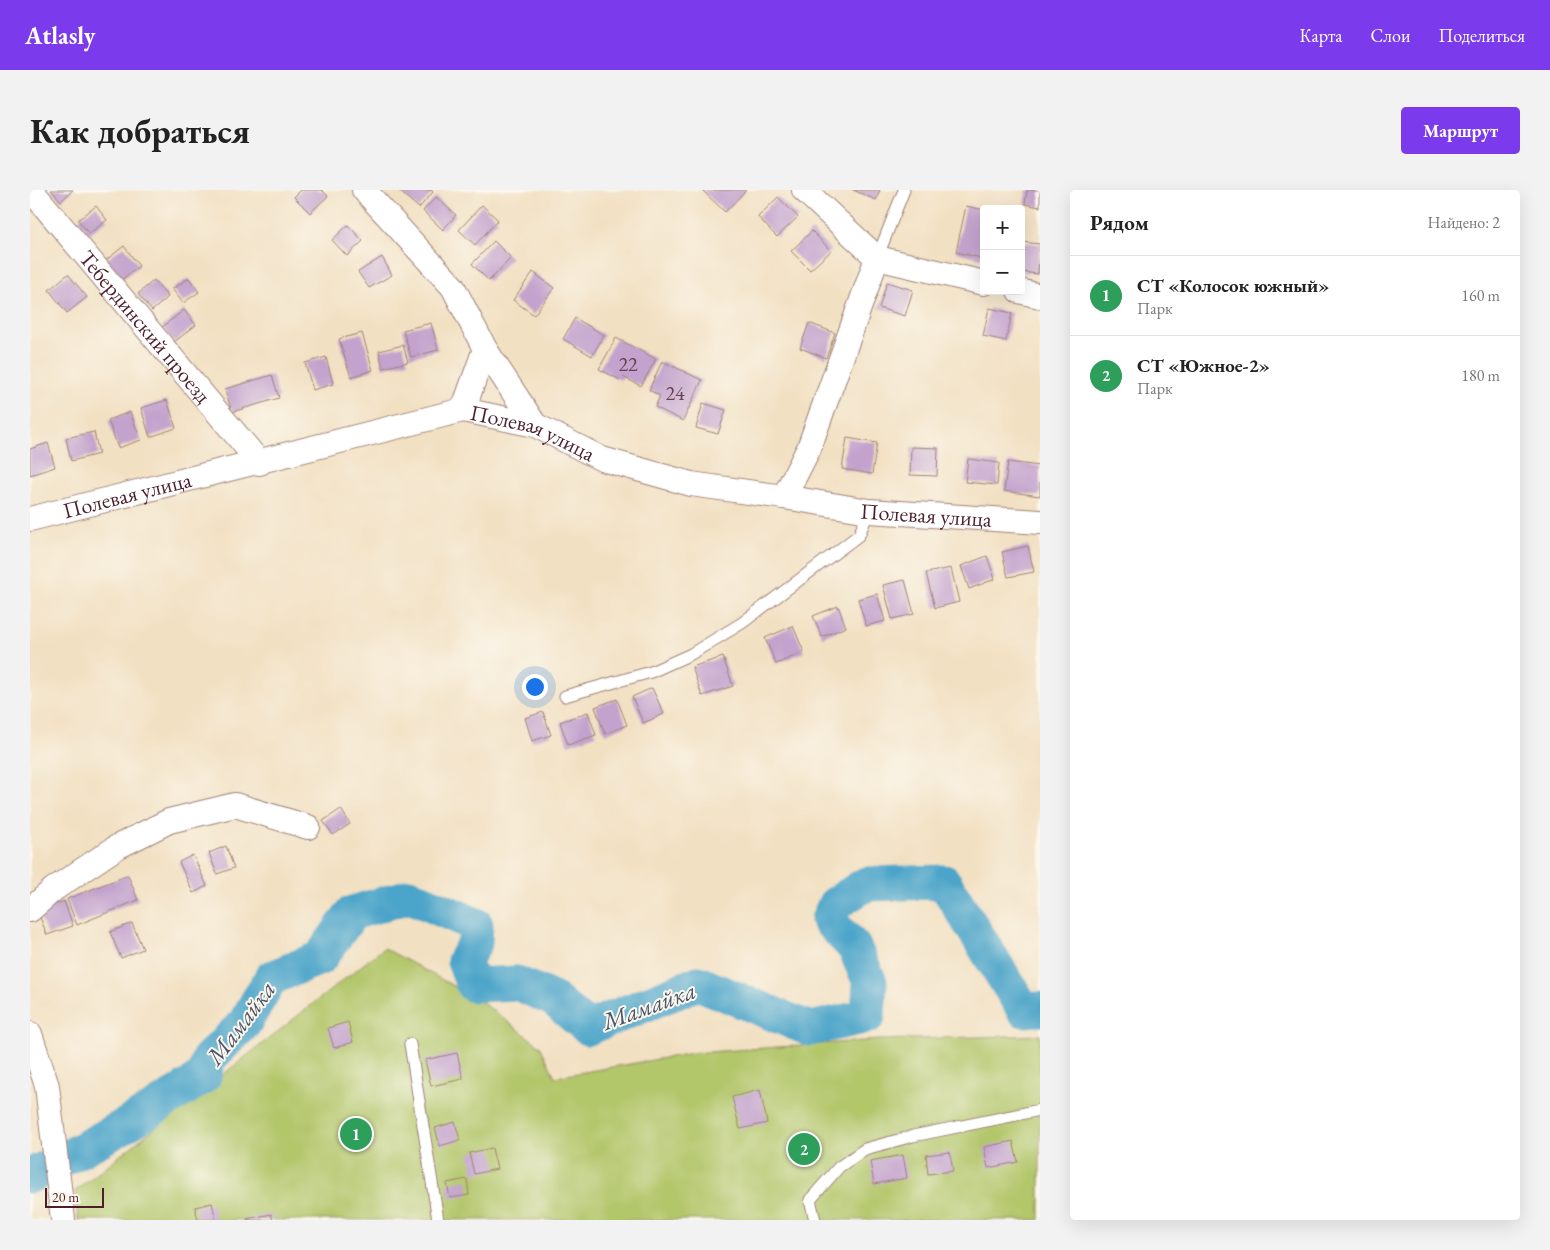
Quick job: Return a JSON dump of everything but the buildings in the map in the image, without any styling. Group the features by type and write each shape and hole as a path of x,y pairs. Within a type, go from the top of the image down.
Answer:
{"street":[{"name":"Тебердинский проезд","path":"31,190 40,216 260,462"},
{"path":"364,190 453,287 485,349 535,425"},
{"path":"804,190 877,258 980,282"},
{"path":"784,497 809,448 877,258"},
{"path":"1025,292 1040,296"},
{"path":"463,410 485,349"},
{"name":"Полевая улица","path":"30,519 463,410 535,425 602,459 691,484 869,511 1040,522"},
{"path":"30,910 54,889 117,847 169,821 235,805 308,827"},
{"path":"30,1034 46,1086 62,1209"}],"lane":[{"path":"877,258 904,190"},
{"path":"565,696 651,672 691,654 742,623 858,535 869,511"},
{"path":"410,1044 438,1220"},
{"path":"815,1220 810,1200 839,1166 865,1149 913,1136 1040,1110"}],"green space":[{"path":"384,948 479,1000 540,1046 555,1077 693,1053 878,1040 1040,1035 1040,1220 78,1220 75,1191"}],"waterway":[{"name":"Мамайка","path":"30,1176 119,1129 204,1076 208,1059 244,1024 271,978 320,958 352,913 410,896 476,925 475,943 464,961 473,985 517,983 553,999 588,1028 698,983 810,1029 868,1016 870,982 854,947 828,920 835,904 866,884 944,882 1024,1010 1040,1009"}],"place":[{"name":"СТ «Колосок южный»","path":"356,1134"},
{"name":"СТ «Южное-2»","path":"804,1149"}]}
